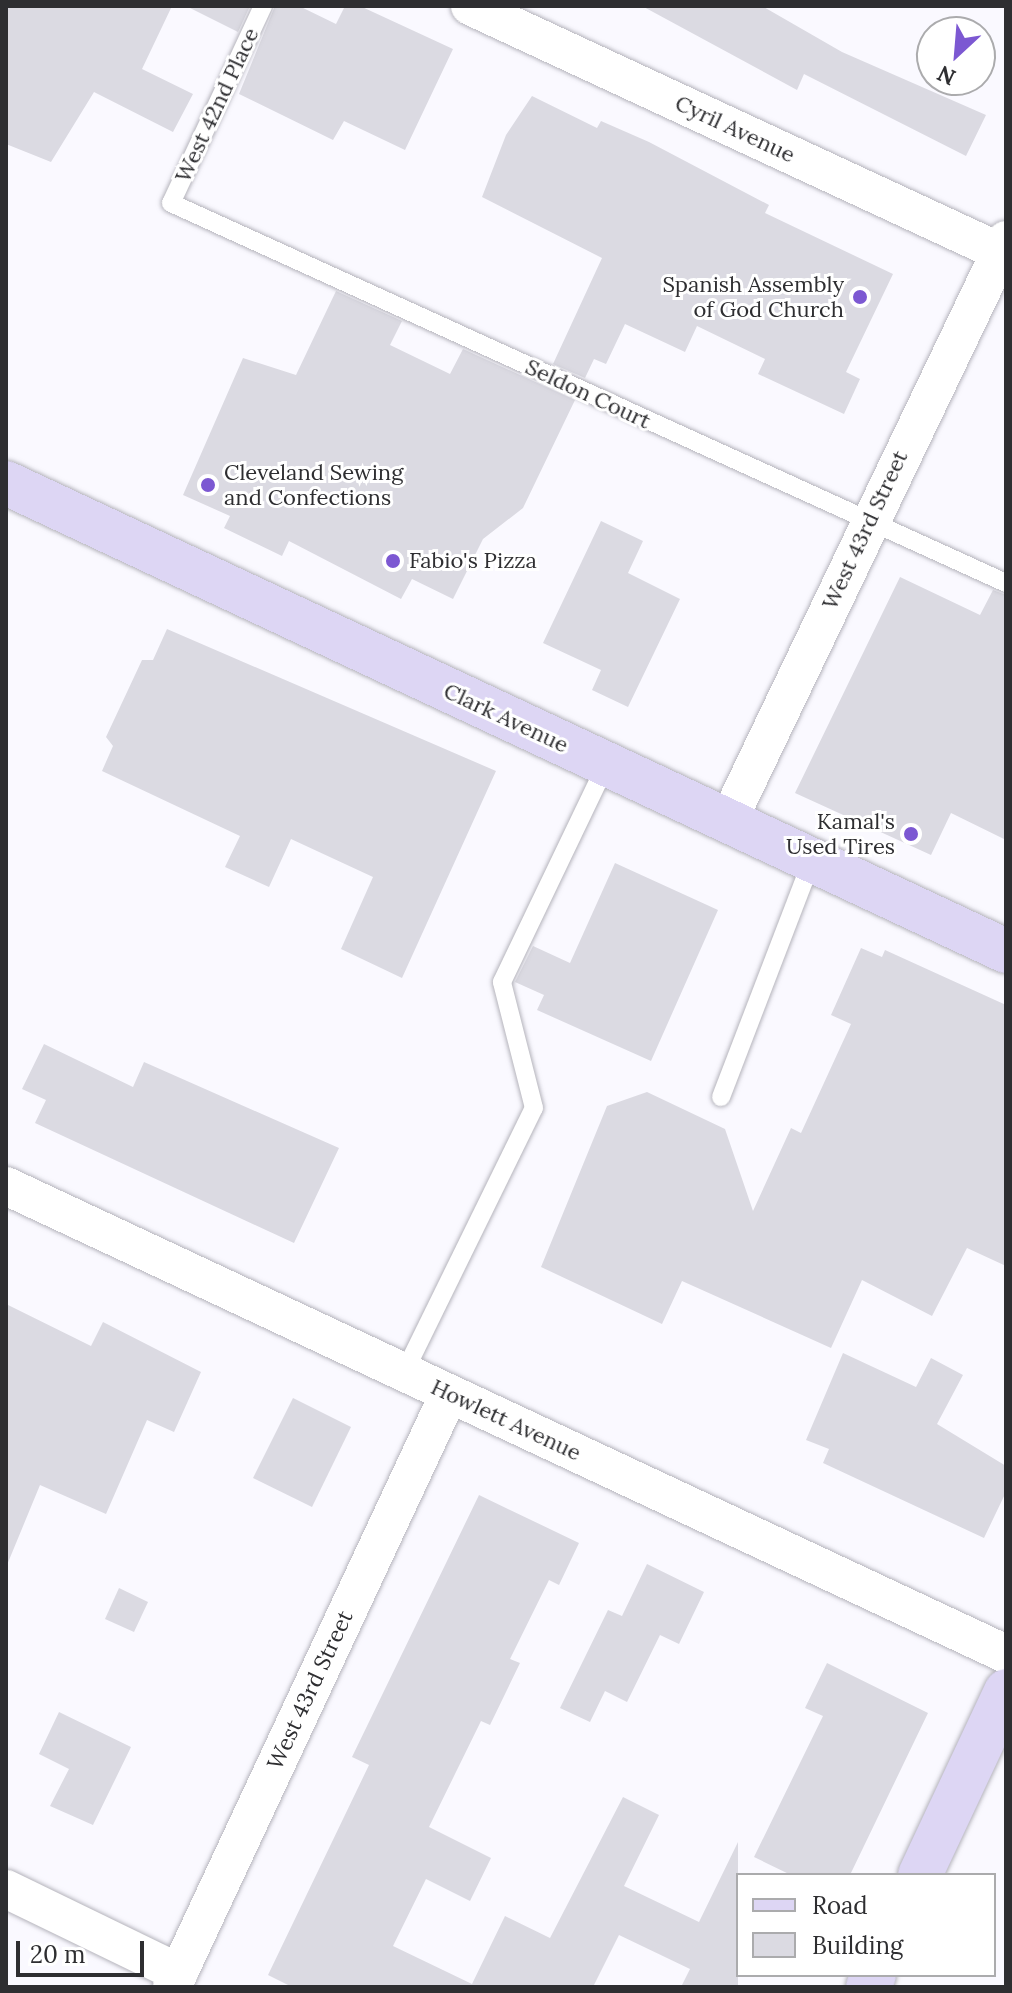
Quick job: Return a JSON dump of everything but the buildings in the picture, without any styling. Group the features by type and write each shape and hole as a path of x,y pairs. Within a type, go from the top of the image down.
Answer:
{"street":[{"name":"Cyril Avenue","path":"470,6 1003,246"},
{"name":"West 43rd Street","path":"728,821 1003,246"},
{"name":"Clark Avenue","path":"6,483 1006,951"},
{"name":"Howlett Avenue","path":"6,1186 1006,1654"},
{"name":"West 43rd Street","path":"175,1980 449,1394"},
{"path":"921,1873 1006,1691"},
{"path":"6,1889 175,1980"}],"lane":[{"name":"West 42nd Place","path":"171,203 263,6"},
{"name":"Seldon Court","path":"171,203 868,523 1006,583"},
{"path":"404,1373 534,1108 502,982 606,765"},
{"path":"721,1097 812,860"}],"place":[{"name":"Spanish Assembly of God Church","path":"860,297"},
{"name":"Cleveland Sewing and Confections","path":"208,485"},
{"name":"Fabio's Pizza","path":"393,561"},
{"name":"Kamal's Used Tires","path":"911,834"}]}
